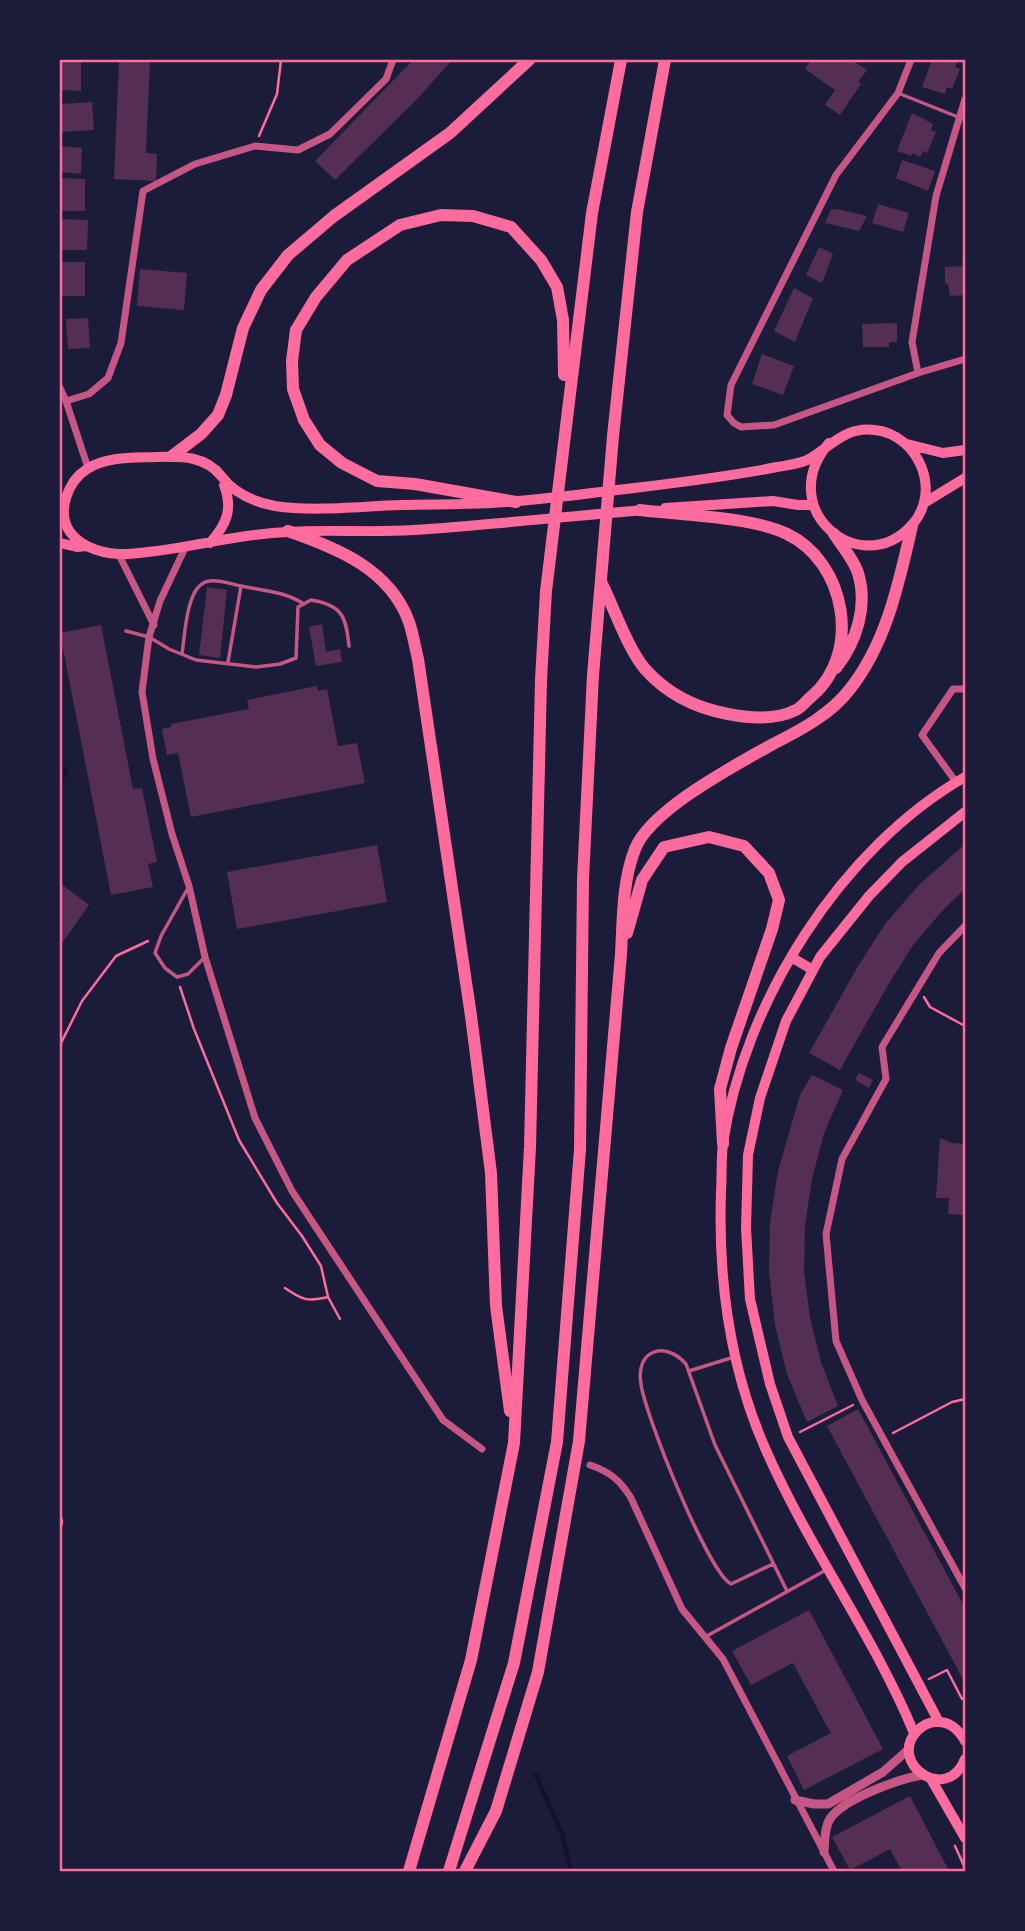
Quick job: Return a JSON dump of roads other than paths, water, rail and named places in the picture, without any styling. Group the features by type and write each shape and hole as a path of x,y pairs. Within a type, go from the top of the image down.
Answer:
{"highway":[{"path":"172,456 201,434 218,415 226,396 243,328 261,290 288,255 334,216 450,133 528,60"},
{"path":"409,1871 471,1660 514,1443 530,1147 541,680 546,591 592,213 621,60"},
{"path":"449,1871 513,1663 557,1441 580,1149 583,879 593,675 613,436 637,212 665,60"},
{"path":"516,502 415,484 377,481 342,463 320,445 304,421 293,390 292,361 296,330 316,297 347,260 400,225 441,215 473,216 511,227 541,260 557,286 563,320 565,418"},
{"path":"640,510 750,523 788,534 813,553 832,578 841,604 842,626 830,676"},
{"path":"465,1871 496,1811 538,1672 576,1455 621,954 624,886 636,846 665,810 741,762 811,724 849,691 873,655 898,585 912,526"},
{"path":"288,531 330,546 366,566 394,592 409,622 418,659 471,1016 491,1173 496,1306 514,1443"},
{"path":"601,580 644,668 672,693 704,709 741,716 769,716 796,710 817,692 852,642 860,622 858,571 834,534"},
{"path":"621,954 642,880 664,847 709,837 744,846 769,873 779,900 720,1089 723,1144"}],"main road":[{"path":"813,505 773,501 410,530 288,531 247,535 185,548 120,555 106,554 87,546 70,532 62,502 77,477 88,468 111,460 172,456 208,463 230,489 246,497 275,506 322,507 516,502 687,481 807,461 844,434 868,430 892,435 907,444 943,453 965,450"},
{"path":"830,443 819,456 812,471 810,488 813,505 821,522 834,534 861,545 889,542 912,526 924,503 924,471 907,444"},
{"path":"210,543 223,529 228,517 230,499 219,473"},
{"path":"924,503 965,478"},
{"path":"60,543 87,546"},
{"path":"915,1733 765,1448 745,1392 724,1303 720,1229 723,1144 735,1091 761,1011 823,907 878,843 935,796 961,780"},
{"path":"939,1721 788,1437 770,1384 750,1299 746,1228 748,1155 761,1098 786,1021 813,970 836,936 869,896 902,862 965,812"},
{"path":"791,957 813,970"},
{"path":"965,1741 961,1728 939,1721 922,1726 915,1733 909,1749 910,1760 927,1777 965,1838"},
{"path":"927,1777 947,1778 957,1773 965,1759"}],"street":[{"path":"66,401 89,394 108,378 121,343 143,191 194,164 256,146 298,150 330,134 386,79 393,60"},
{"path":"911,60 898,93 836,175 731,385 727,415 734,424 741,426 774,425 918,373 965,359"},
{"path":"918,373 912,342 936,196 965,99"},
{"path":"60,388 88,468"},
{"path":"185,548 160,601 149,637 142,692 153,759 172,834 190,886 205,957 255,1118 292,1191 443,1420 482,1449"},
{"path":"120,555 154,626"},
{"path":"961,780 922,735 953,689 965,689"},
{"path":"965,926 939,953 883,1047 886,1079 842,1159 826,1234 836,1341 862,1400 965,1588"},
{"path":"590,1465 610,1472 622,1483 631,1497 681,1609 723,1659 834,1871"},
{"path":"795,1800 828,1804 883,1772 909,1749"},
{"path":"824,1852 827,1826 832,1816 891,1782 927,1777"}],"lane":[{"path":"898,93 959,117"},
{"path":"182,654 191,600 196,588 205,581 217,580 282,593 304,604"},
{"path":"228,662 241,586"},
{"path":"126,631 149,637 196,660 256,667 281,664 296,658 298,607 311,600 326,602 337,608 345,620 349,646"},
{"path":"190,886 161,936 155,953 165,968 177,977 188,974 205,957"},
{"path":"773,1564 731,1584 724,1580 698,1533 660,1446 640,1381 640,1368 645,1358 656,1351 668,1350 678,1355 689,1371 715,1446 787,1591"},
{"path":"689,1371 736,1356"},
{"path":"705,1637 828,1569"}],"waterway":[{"path":"60,783 66,769"},
{"path":"536,1775 562,1834 571,1871"}]}
